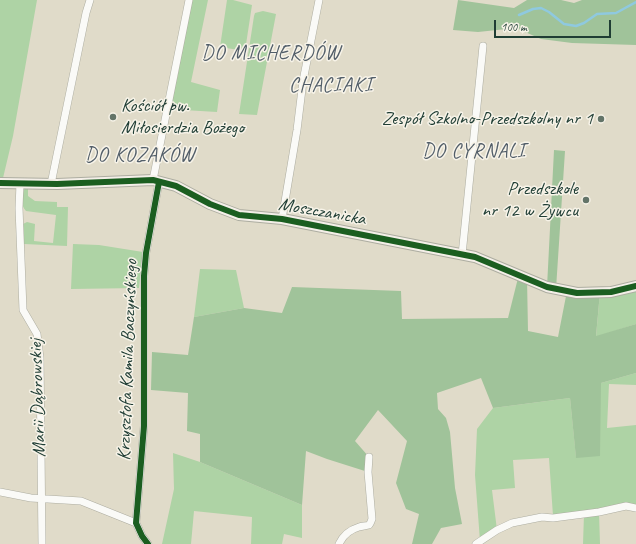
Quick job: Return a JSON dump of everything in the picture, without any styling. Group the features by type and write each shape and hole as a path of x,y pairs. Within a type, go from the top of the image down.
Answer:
{"street":[{"path":"51,184 86,13 90,0"},
{"name":"Krzysztofa Kamila Baczyńskiego","path":"136,523 144,426 144,276 146,253 156,181 189,0"},
{"path":"282,219 297,130 303,81 319,0"},
{"path":"462,255 483,46"},
{"name":"Moszczanicka","path":"1,184 156,181 176,186 210,204 239,215 282,219 475,257 547,287 577,293 611,292 636,286"},
{"name":"Marii Dąbrowskiej","path":"20,184 19,208 23,310 38,334 40,358 42,544"},
{"path":"339,544 347,532 358,527 369,525 371,522 369,457"},
{"path":"0,492 41,499 82,501 136,523 144,542"},
{"path":"478,542 497,530 512,523 542,517 553,518 599,512 626,506 636,508"}],"green space":[{"path":"0,0 37,0 13,136 3,178 0,177"},
{"path":"191,0 208,0 191,82 220,90 217,112 167,109 177,79"},
{"path":"227,0 252,5 245,51 220,47"},
{"path":"458,0 514,8 527,0 561,0 574,3 582,0 636,0 636,45 572,43 541,39 516,28 478,32 453,30"},
{"path":"263,11 276,14 257,115 239,114 254,16 255,13"},
{"path":"554,150 565,151 556,289 547,287"},
{"path":"25,188 28,189 28,196 35,201 57,202 57,207 68,207 67,246 24,244 23,224 27,222 35,224 34,241 53,243 56,215 26,211 22,200"},
{"path":"73,244 99,245 143,252 139,288 71,289"},
{"path":"200,269 236,270 244,308 194,317"},
{"path":"519,274 527,278 528,331 558,337 567,291 600,292 596,336 636,324 636,373 601,383 600,456 576,458 570,398 493,408 481,378 437,393 438,409 446,418 450,432 455,488 462,524 441,528 432,544 412,544 419,514 406,509 396,483 407,441 378,410 355,441 369,457 368,472 306,451 302,505 200,462 200,434 187,431 188,393 151,390 152,352 188,355 194,317 244,308 282,313 292,287 401,291 402,319 508,318"},
{"path":"636,285 636,324 596,337 600,292"},
{"path":"636,373 636,385 609,384 607,428 636,425 636,508 599,512 600,544 583,544 584,514 553,516 549,458 513,460 515,488 492,490 497,530 480,541 475,475 477,429 493,408 570,398 576,457 601,383"},
{"path":"173,453 200,462 302,505 302,538 284,534 282,544 251,544 252,517 194,511 191,544 162,544 174,489"}],"waterway":[{"path":"519,15 533,9 541,8 549,12 564,24 576,26 584,23 597,14 616,13 636,2"}],"cycle path":[{"path":"0,183 57,184 153,180 176,186 210,204 239,215 282,219 475,257 547,287 577,293 611,292 636,286"},
{"path":"148,544 142,536 136,523 144,426 144,276 146,253 159,182"}],"place":[{"name":"Kościół pw. Miłosierdzia Bożego","path":"113,117"},
{"name":"Zespół Szkolno-Przedszkolny nr 1","path":"601,119"},
{"name":"Przedszkole nr 12 w Żywcu","path":"586,200"}],"district":[{"name":"DO MICHERDÓW","path":"271,54"},
{"name":"CHACIAKI","path":"331,86"},
{"name":"DO CYRNALI","path":"474,152"},
{"name":"DO KOZAKÓW","path":"140,156"}]}
